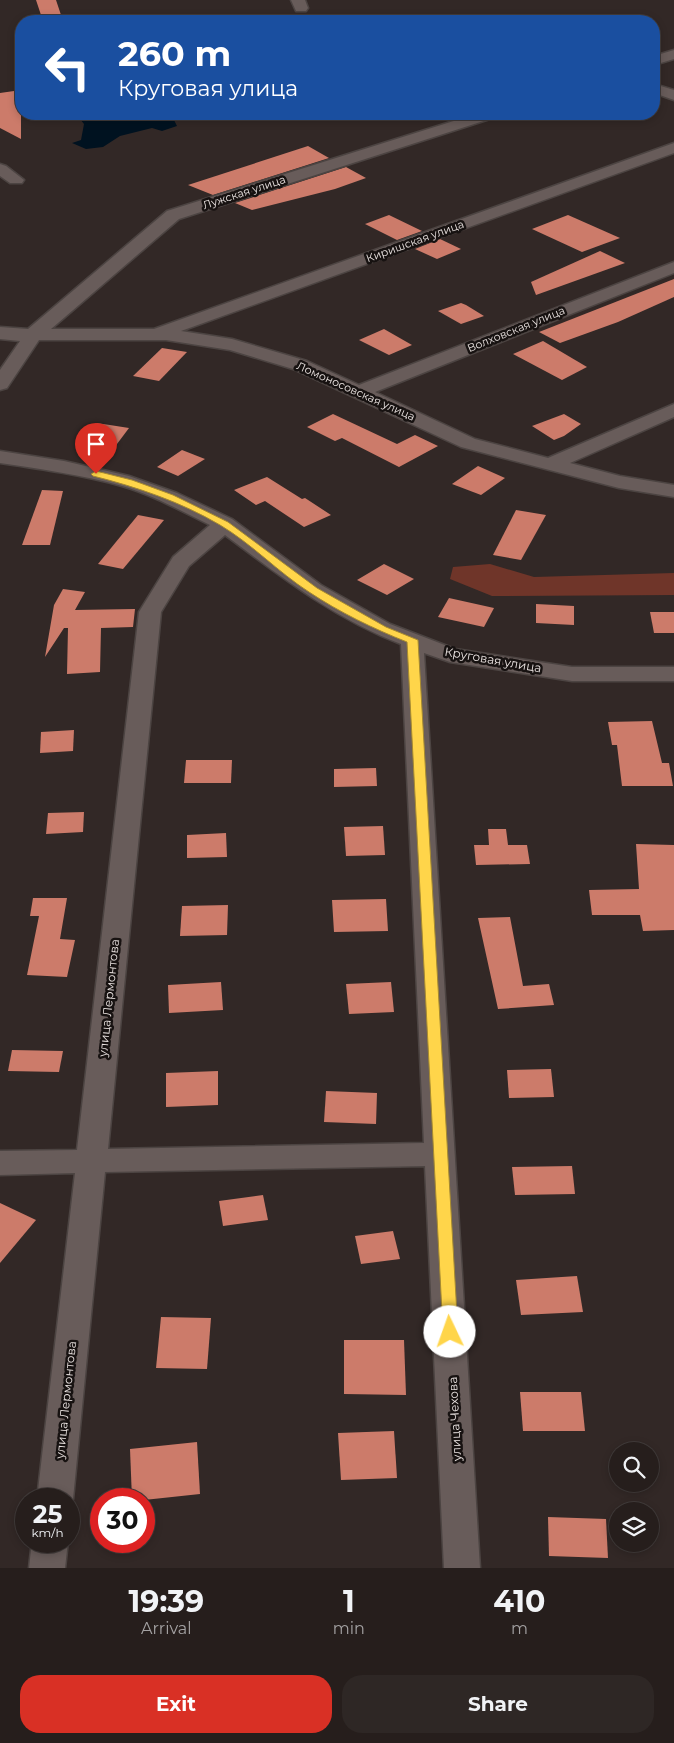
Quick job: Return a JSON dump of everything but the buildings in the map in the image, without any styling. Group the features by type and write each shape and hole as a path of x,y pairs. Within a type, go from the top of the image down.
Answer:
{"street":[{"path":"660,59 674,54"},
{"path":"660,90 674,95"},
{"name":"Лужская улица","path":"33,335 173,215 472,120"},
{"name":"Киришская улица","path":"155,334 674,148"},
{"path":"0,169 16,180"},
{"name":"Волховская улица","path":"359,392 674,267"},
{"name":"Ломоносовская улица","path":"0,333 33,335 155,334 232,345 300,365 468,443 619,482 674,491"},
{"path":"2,375 33,335"},
{"path":"548,465 674,410"},
{"name":"Круговая улица","path":"0,457 64,467 129,482 170,497 224,524 313,590 382,629 450,655 572,674 674,674"},
{"name":"улица Лермонтова","path":"56,1488 150,612 181,562 224,524"},
{"name":"улица Чехова","path":"412,640 462,1568"},
{"path":"0,1163 441,1154"},
{"path":"47,1568 49,1553"}],"shaded area":[{"path":"490,564 534,577 674,573 674,595 492,596 450,579 453,567"}],"water":[{"path":"81,120 174,120 177,126 162,131 152,128 120,136 103,147 86,149 72,143 81,140 84,124"}],"route":[{"path":"96,474 129,482 170,497 224,524 313,590 382,629 412,640 450,1332"}]}
